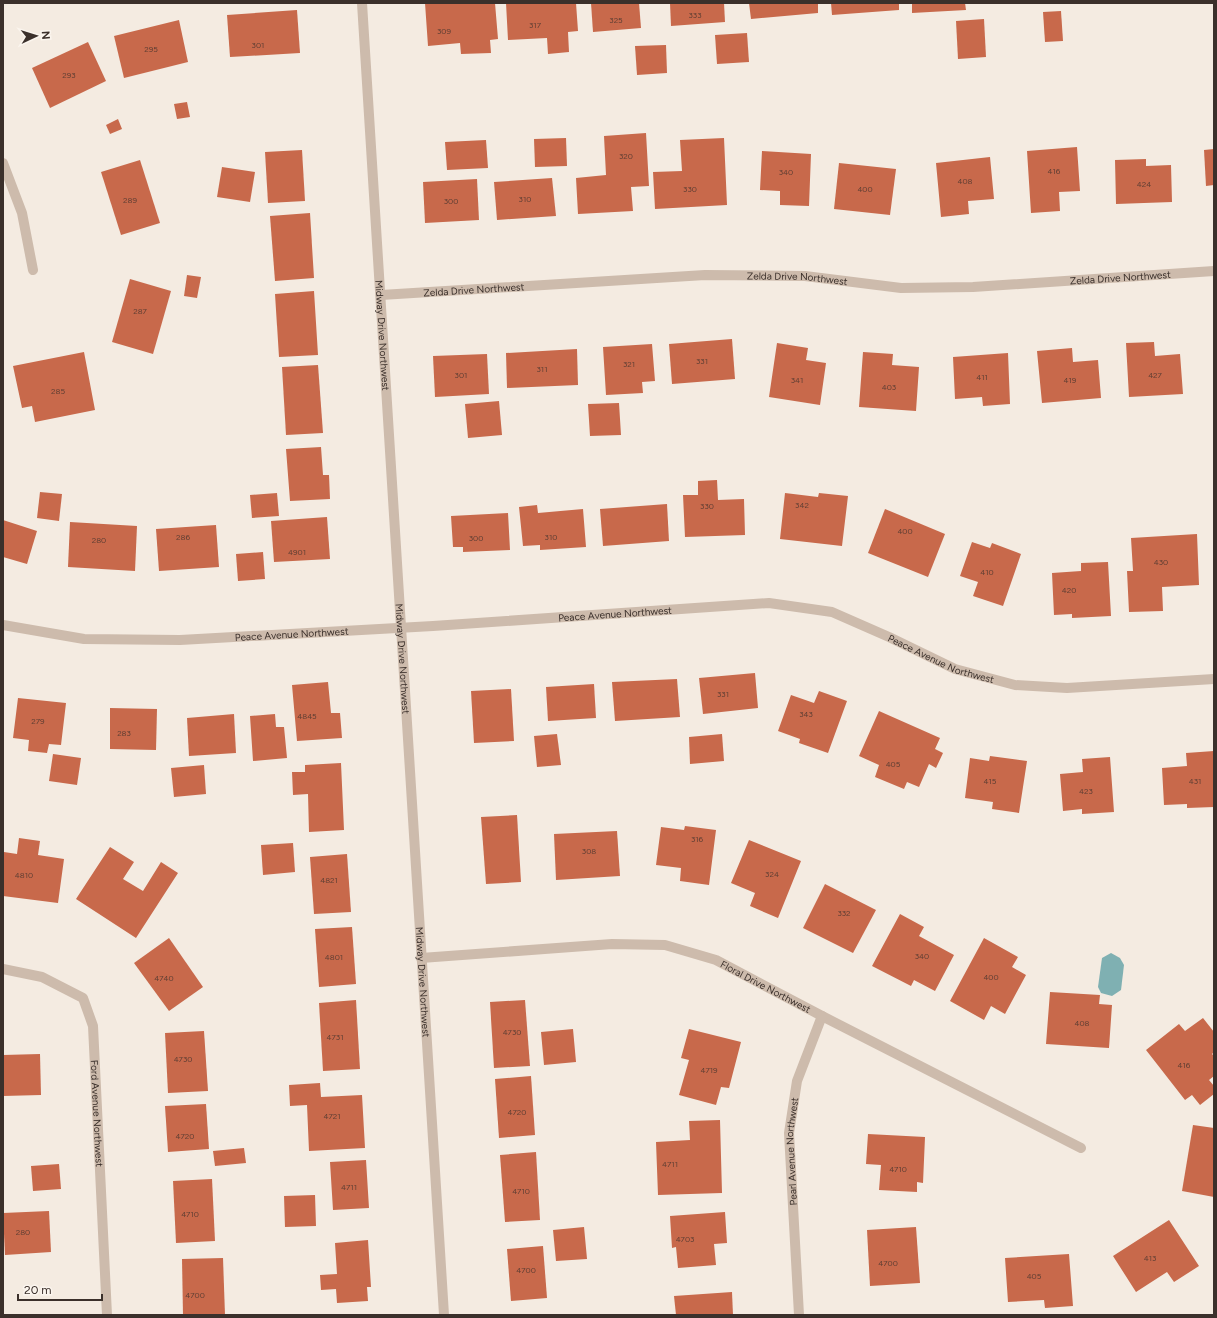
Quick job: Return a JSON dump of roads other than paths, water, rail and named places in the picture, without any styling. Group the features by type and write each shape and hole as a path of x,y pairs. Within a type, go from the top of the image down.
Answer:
{"street":[{"name":"Midway Drive Northwest","path":"362,3 444,1315"},
{"path":"3,163 22,213 33,270"},
{"name":"Zelda Drive Northwest","path":"381,295 705,275 805,276 901,288 973,287 1214,271"},
{"name":"Peace Avenue Northwest","path":"3,625 84,639 180,640 401,628 769,603 832,612 889,637 955,669 1015,685 1067,688 1214,679"},
{"name":"Floral Drive Northwest","path":"421,958 612,944 665,945 716,960 822,1016 1081,1148"},
{"name":"Ford Avenue Northwest","path":"3,969 42,977 83,998 93,1026 107,1315"},
{"name":"Pearl Avenue Northwest","path":"799,1315 790,1133 797,1081 822,1016"}],"water":[{"path":"1111,953 1120,958 1124,965 1121,990 1112,996 1101,993 1098,987 1102,958"}]}
